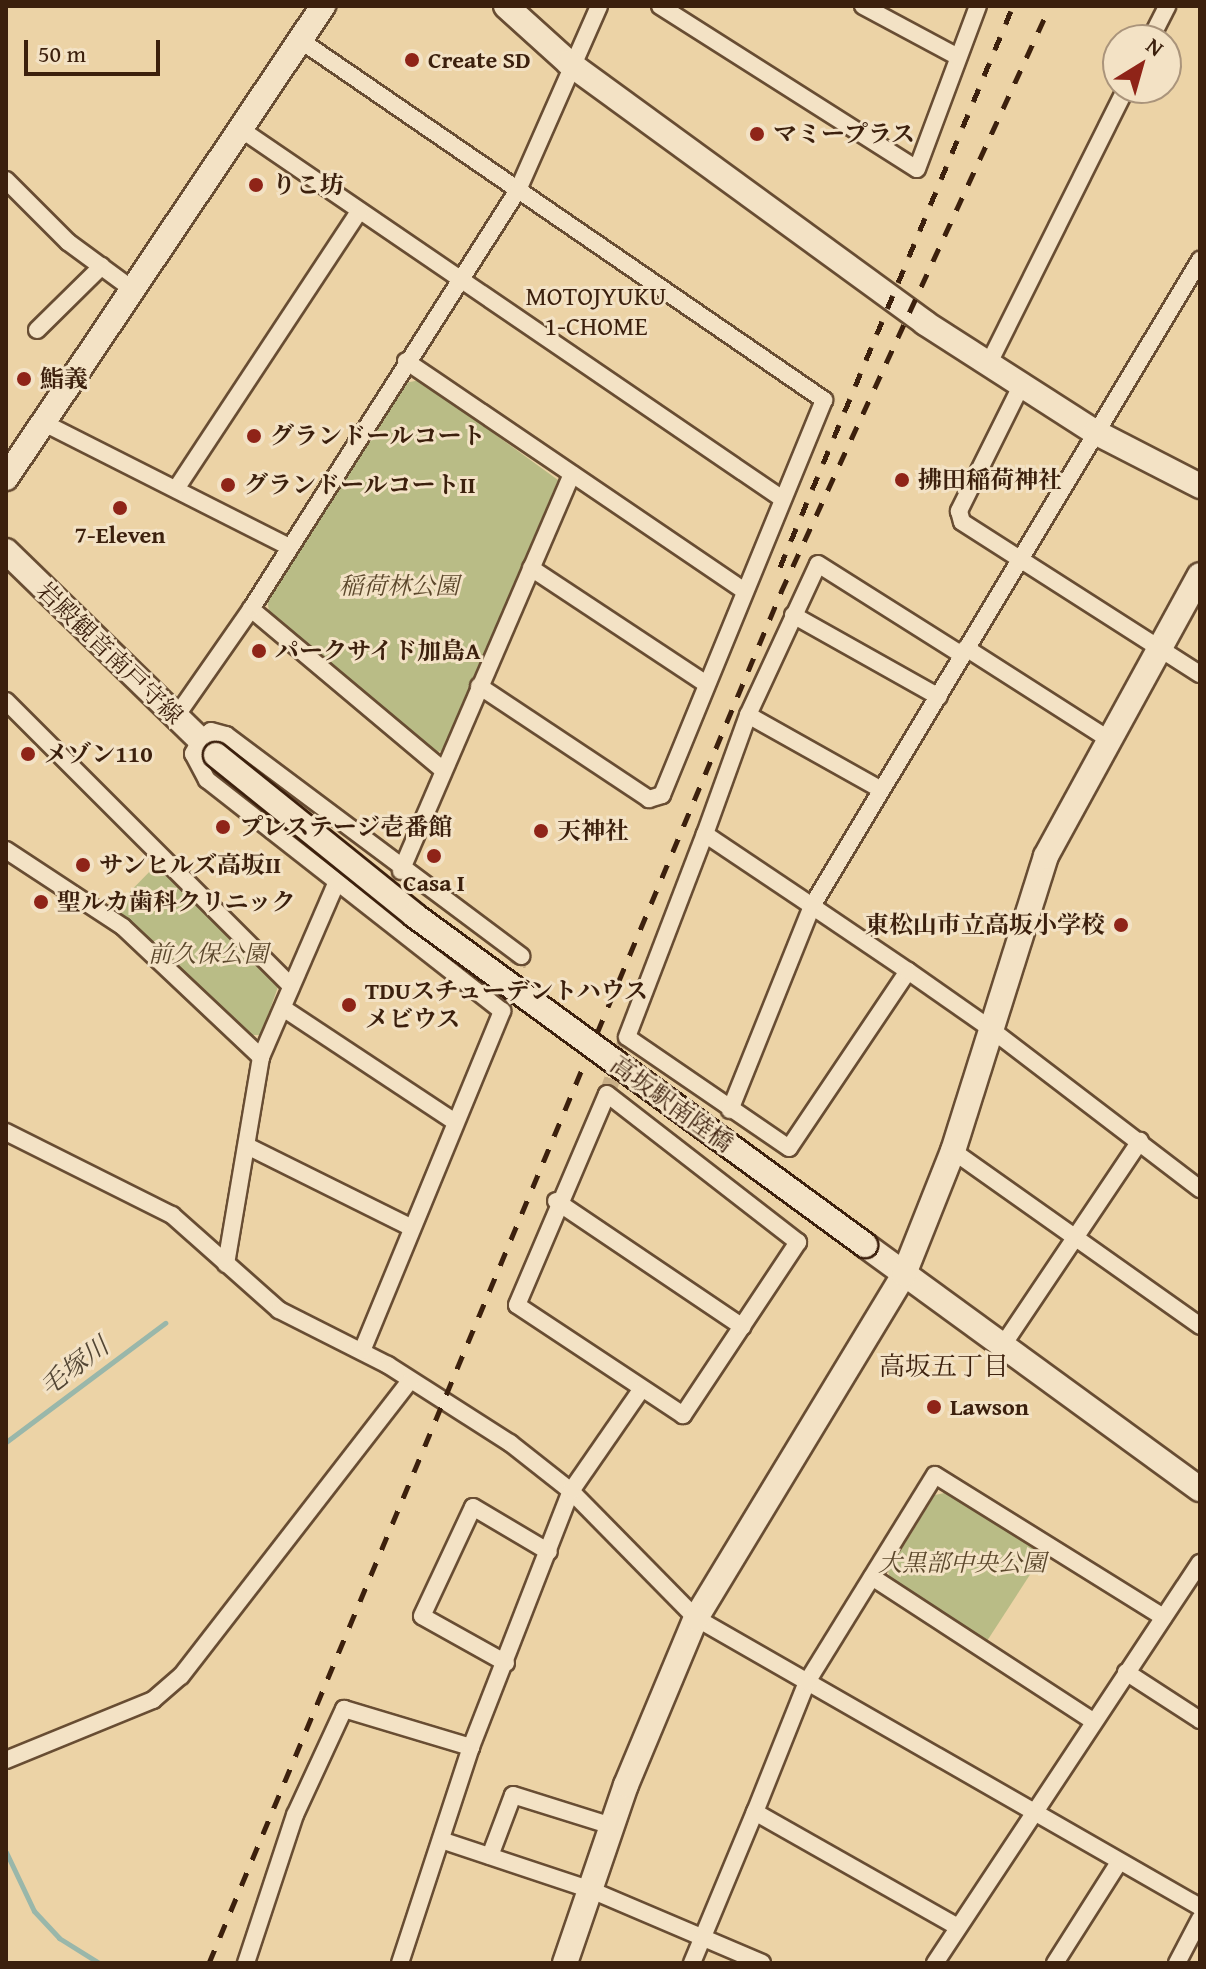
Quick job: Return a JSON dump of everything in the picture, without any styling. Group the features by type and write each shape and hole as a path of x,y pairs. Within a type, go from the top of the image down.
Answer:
{"street":[{"path":"6,478 136,292 323,6"},
{"path":"506,6 569,63 988,365 1095,432 1200,486"},
{"path":"175,718 251,609 288,546 518,190 569,63 599,6"},
{"path":"660,6 917,169 978,6"},
{"path":"863,6 958,57"},
{"path":"1158,24 1167,6"},
{"path":"300,40 824,400 742,589 662,795 649,799 479,686"},
{"path":"988,365 1118,104"},
{"path":"242,130 458,281 781,498"},
{"path":"6,180 102,266 136,292"},
{"path":"176,489 359,211"},
{"path":"730,1110 812,906 1200,260"},
{"path":"37,330 102,266"},
{"path":"406,361 742,589"},
{"path":"1021,386 959,511 962,522 1200,674"},
{"path":"46,424 288,546"},
{"path":"401,871 572,474"},
{"name":"岩殿観音南戸守線","path":"6,551 208,747"},
{"path":"908,971 789,1148 627,1037 748,715 818,564 1107,738"},
{"path":"531,568 705,683"},
{"path":"565,1963 612,1826 696,1618 904,1274 953,1151 988,1027 1041,868 1107,738 1200,575"},
{"path":"251,609 443,770"},
{"path":"793,615 939,697"},
{"path":"6,701 291,986"},
{"path":"748,715 880,789"},
{"path":"362,1351 410,1227 502,1011 335,886 207,780 193,754 208,747 211,731 226,735 401,871 521,956"},
{"name":"高坂駅南陸橋","path":"208,747 414,915 904,1274"},
{"path":"705,834 988,1027 1200,1189"},
{"path":"6,850 123,927 261,1057"},
{"path":"226,1264 261,1057 335,886"},
{"path":"283,1008 454,1121"},
{"path":"600,1099 621,1099 794,1235 797,1249 683,1415 517,1305 556,1201 600,1099"},
{"path":"6,1132 136,1193 199,1234 226,1264 279,1310 362,1351 571,1491 696,1618 1200,1907"},
{"path":"1003,1345 1140,1141"},
{"path":"247,1146 410,1227"},
{"path":"953,1151 1079,1236 1200,1326"},
{"path":"556,1201 743,1327"},
{"path":"904,1274 1200,1489"},
{"path":"6,1760 153,1700 181,1676 410,1381"},
{"path":"400,1963 471,1747 571,1491 641,1390"},
{"path":"692,1963 807,1682 935,1475 1163,1617"},
{"path":"506,1663 422,1616 473,1507 549,1552"},
{"path":"935,1963 1031,1810 1200,1563"},
{"path":"872,1577 1093,1721"},
{"path":"1126,1672 1200,1720"},
{"path":"246,1963 295,1815 344,1709 471,1747"},
{"path":"490,1856 513,1795 612,1826"},
{"path":"755,1812 958,1927"},
{"path":"441,1840 591,1890 762,1963"},
{"path":"1055,1963 1119,1862"},
{"path":"1177,1963 1200,1919"}],"green space":[{"name":"稲荷林公園","path":"420,380 558,480 443,751 431,753 269,611 267,599 405,383"},
{"name":"前久保公園","path":"157,864 279,984 261,1035 251,1035 114,908"},
{"name":"大黒部中央公園","path":"949,1492 1044,1553 987,1641 890,1579 888,1571 935,1495"}],"waterway":[{"name":"毛塚川","path":"6,1442 165,1323"},
{"name":"毛塚川","path":"6,1852 34,1911 59,1938 99,1963"}],"tunnel":[{"path":"502,1011 521,956"},
{"path":"607,1094 627,1037"}],"railway":[{"path":"780,567 1013,6"},
{"path":"209,1963 781,592 1050,6"}],"place":[{"name":"Create SD","path":"412,60"},
{"name":"マミープラス","path":"757,134"},
{"name":"りこ坊","path":"256,185"},
{"name":"鮨義","path":"24,379"},
{"name":"グランドールコート","path":"254,436"},
{"name":"拂田稲荷神社","path":"902,480"},
{"name":"グランドールコートⅡ","path":"228,485"},
{"name":"7-Eleven","path":"120,508"},
{"name":"パークサイド加島A","path":"259,651"},
{"name":"メゾン110","path":"28,754"},
{"name":"プレステージ壱番館","path":"223,827"},
{"name":"天神社","path":"541,831"},
{"name":"Casa I","path":"434,856"},
{"name":"サンヒルズ高坂Ⅱ","path":"83,865"},
{"name":"聖ルカ歯科クリニック","path":"41,902"},
{"name":"東松山市立高坂小学校","path":"1121,925"},
{"name":"TDUスチューデントハウス メビウス","path":"349,1005"},
{"name":"Lawson","path":"934,1407"}],"district":[{"name":"MOTOJYUKU 1-CHOME","path":"596,311"},
{"name":"高坂五丁目","path":"944,1366"}]}
